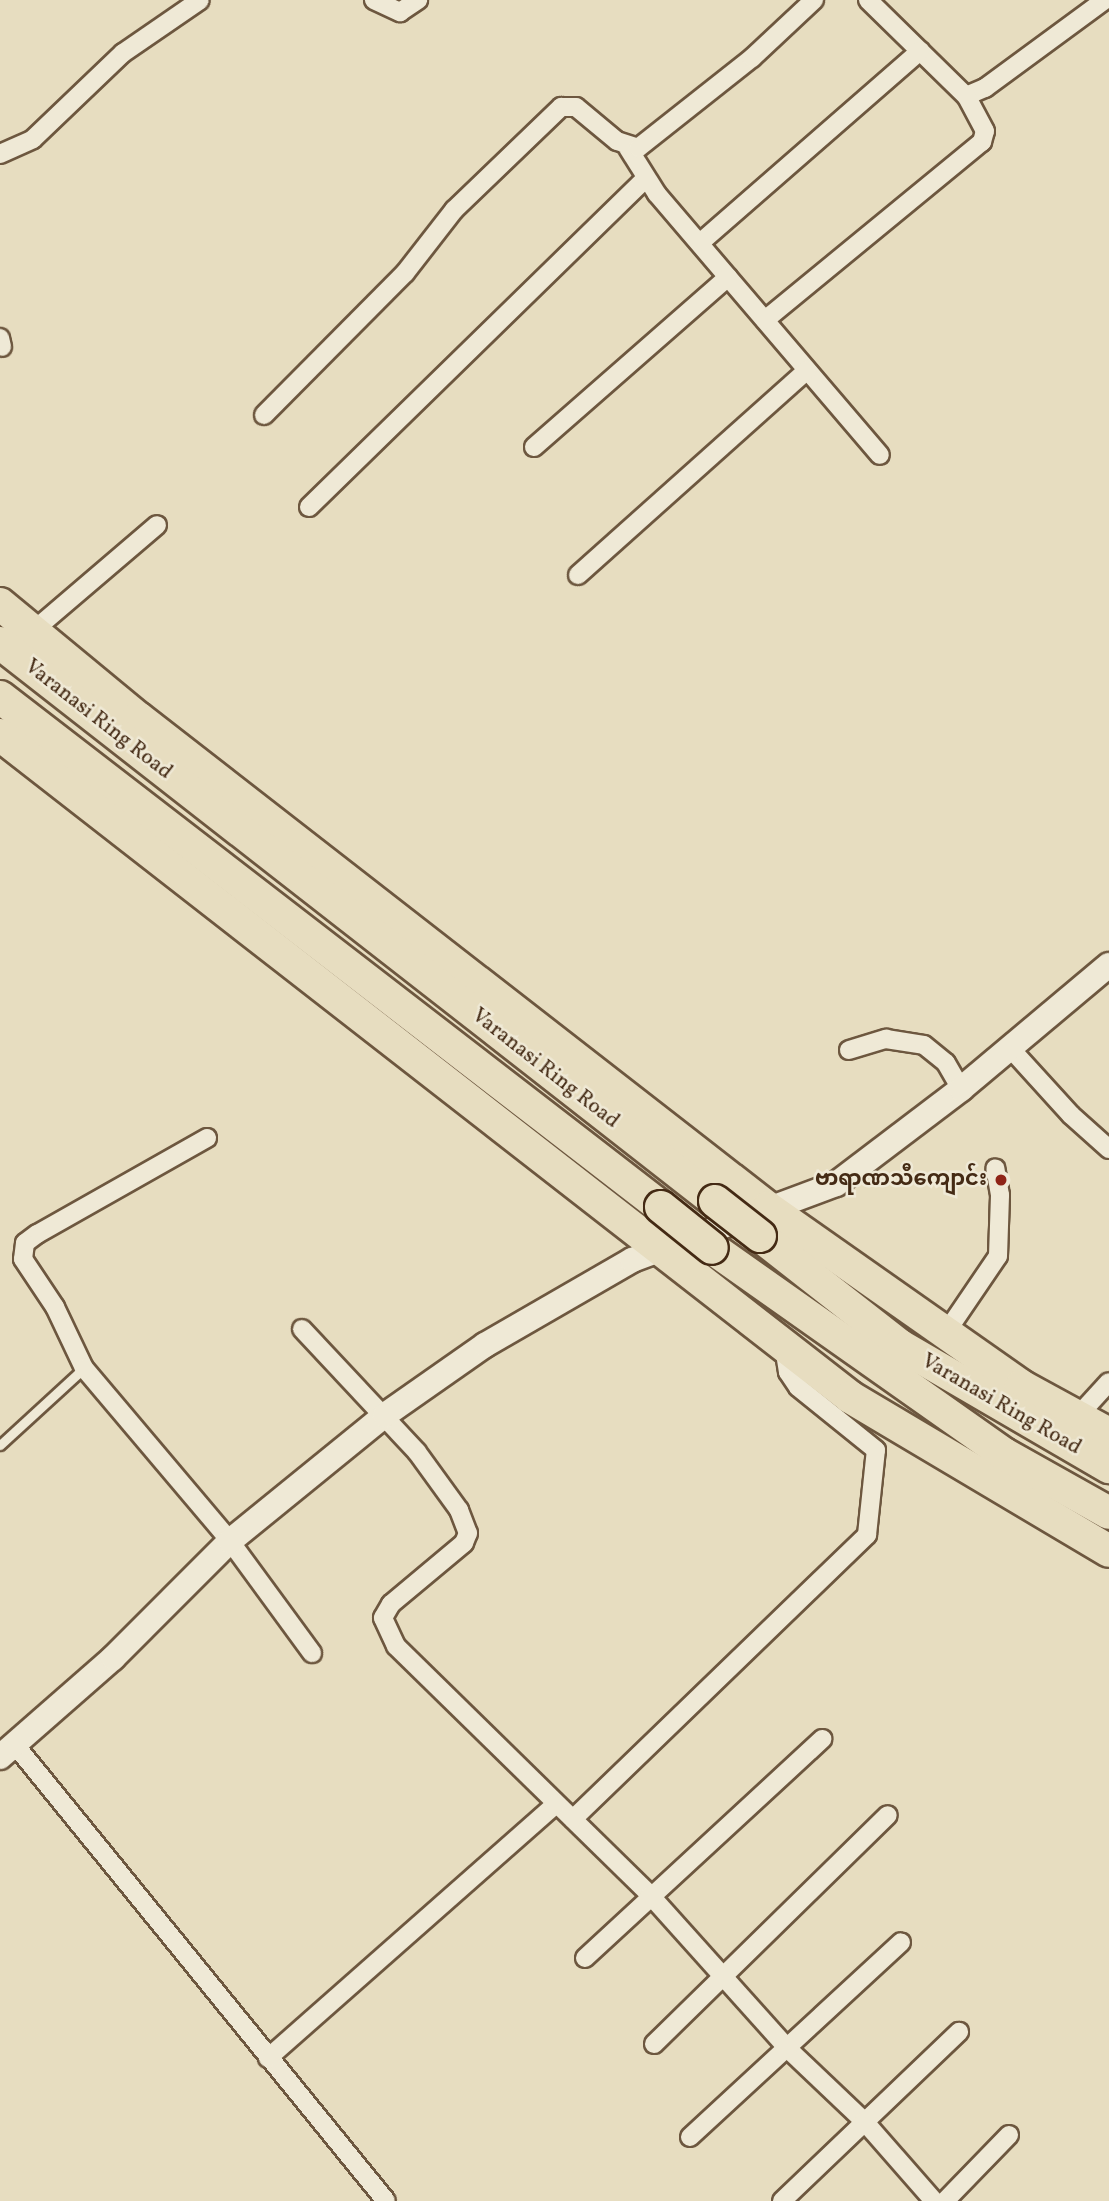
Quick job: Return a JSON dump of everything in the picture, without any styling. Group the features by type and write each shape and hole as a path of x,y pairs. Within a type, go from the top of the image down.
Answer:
{"highway":[{"path":"0,604 764,1222 945,1334 1021,1386 1109,1434"},
{"name":"Varanasi Ring Road","path":"0,643 715,1201 764,1222 900,1345 1109,1467"},
{"name":"Varanasi Ring Road","path":"0,697 712,1248 1004,1454 1109,1513"},
{"path":"0,735 850,1397 1109,1550"}],"street":[{"path":"0,154 33,139 123,53 200,0"},
{"path":"374,0 400,12 418,0"},
{"path":"628,148 647,144 752,58 814,0"},
{"path":"765,320 982,142 985,131 966,96 868,0"},
{"path":"966,96 995,81 1105,0"},
{"path":"701,242 920,51"},
{"path":"264,415 405,273 454,210 561,107 576,107 628,148 646,178 880,455"},
{"path":"309,507 646,178"},
{"path":"534,447 728,277"},
{"path":"578,575 807,370"},
{"path":"33,631 157,526"},
{"path":"386,2201 8,1752 230,1541 385,1415 485,1345 632,1260 659,1250 764,1222 836,1184 1011,1049 1109,965"},
{"path":"849,1050 886,1039 915,1042 946,1063 961,1089"},
{"path":"1011,1049 1070,1115 1109,1149"},
{"path":"206,1138 126,1181 25,1243 23,1259 55,1307 84,1368 230,1541 313,1653"},
{"path":"945,1334 998,1256 1001,1217 995,1168"},
{"path":"302,1329 385,1415 431,1471 459,1510 468,1533 464,1544 391,1604 383,1618 386,1632 650,1895 788,2049 864,2121 934,2201"},
{"path":"573,1819 867,1535 876,1450 798,1387 788,1371 784,1346"},
{"path":"1077,1417 1109,1382"},
{"path":"586,1958 650,1895 822,1739"},
{"path":"268,2058 556,1804"},
{"path":"654,2044 725,1979 888,1815"},
{"path":"690,2137 901,1942"},
{"path":"782,2201 959,2032"},
{"path":"945,2201 1009,2135"}],"lane":[{"path":"0,1445 84,1368"}],"place":[{"name":"ဗာရာဏသီကျောင်း","path":"1001,1180"}]}
